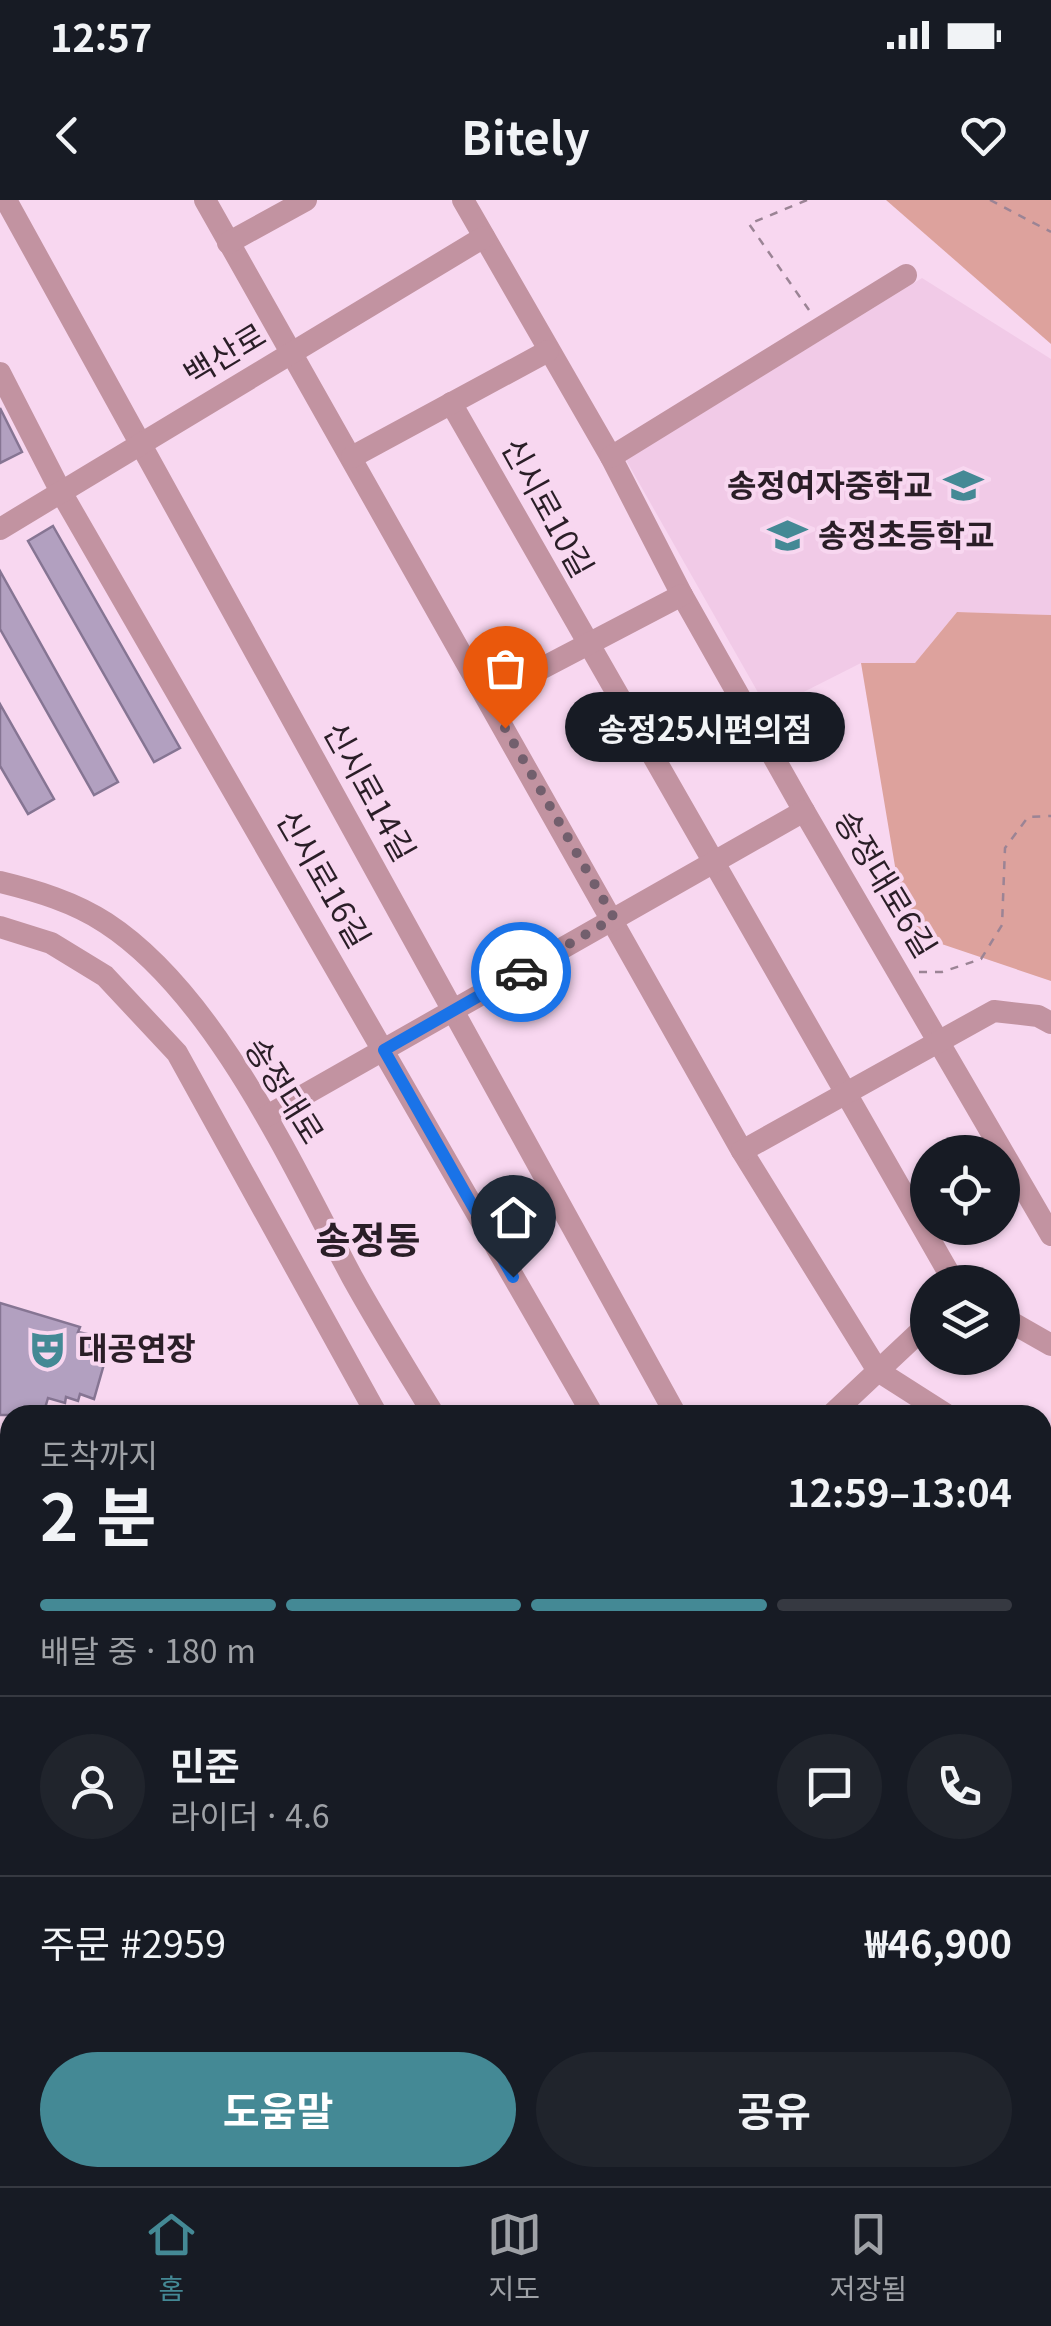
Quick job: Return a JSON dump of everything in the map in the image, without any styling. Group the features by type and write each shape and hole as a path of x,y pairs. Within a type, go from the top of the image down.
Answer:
{"street":[{"name":"신시로14길","path":"6,200 670,1405"},
{"path":"204,200 742,1150 878,1371 931,1405"},
{"path":"228,244 306,200"},
{"name":"송정대로6길","path":"463,200 611,457 682,594 804,811 1051,1235"},
{"name":"백산로","path":"0,529 484,238"},
{"path":"611,457 906,275"},
{"path":"352,457 548,351"},
{"name":"신시로16길","path":"0,373 61,492 588,1405"},
{"name":"신시로10길","path":"451,404 944,1265"},
{"path":"487,697 682,594"},
{"path":"267,1116 804,811"},
{"name":"송정대로","path":"0,882 79,908 131,942 192,1008 267,1116 370,1310 428,1405"},
{"path":"6,931 51,943 106,976 177,1054 368,1405"},
{"path":"742,1150 994,1011 1038,1016 1051,1024"},
{"path":"1020,1327 1051,1344"},
{"path":"842,1405 910,1341"}],"path":[{"path":"807,200 748,224 820,328"},
{"path":"990,200 1051,232"},
{"path":"898,969 942,972 981,959 1002,925 1005,848 1028,818 1051,816"}],"shaded area":[{"path":"886,200 1051,200 1051,344"},
{"path":"922,278 1051,359 1051,615 957,612 915,663 861,663 768,710 626,460"},
{"path":"957,612 1051,615 1051,981 906,932 861,663 915,663"}],"building":[{"path":"0,408 22,452 0,463"},
{"path":"53,526 180,748 154,762 28,541"},
{"path":"0,571 118,782 94,795 0,629"},
{"path":"0,704 54,799 28,814 0,766"},
{"name":"대공연장","path":"0,1303 80,1327 78,1332 91,1335 89,1341 98,1344 95,1354 106,1357 94,1399 80,1394 78,1401 66,1397 65,1403 48,1398 46,1405 0,1405"}],"way so far":[{"path":"505,728 614,918 521,972"}],"place":[{"name":"송정여자중학교","path":"963,486"},
{"name":"송정초등학교","path":"788,536"},
{"name":"송정25시편의점","path":"505,728"},
{"name":"대공연장","path":"48,1349"}],"district":[{"name":"송정동","path":"368,1241"}],"route":[{"path":"513,1277 384,1050 521,972"}]}
